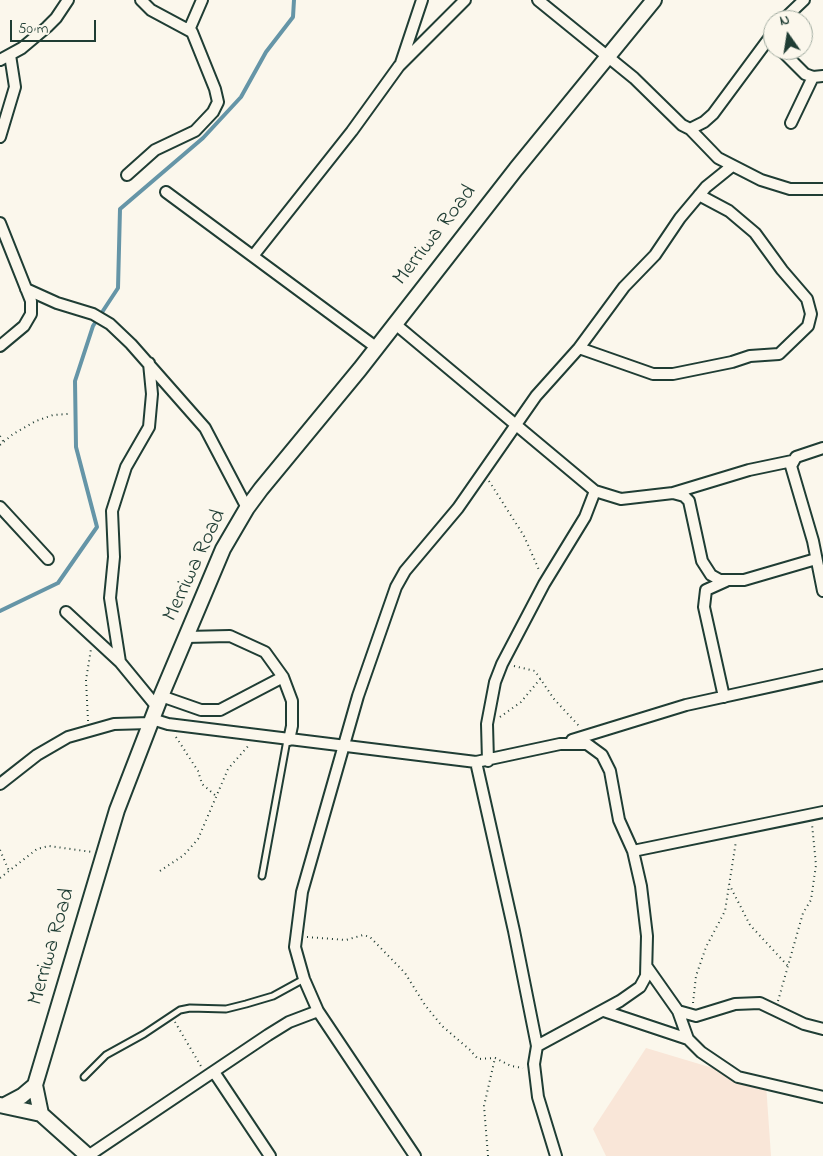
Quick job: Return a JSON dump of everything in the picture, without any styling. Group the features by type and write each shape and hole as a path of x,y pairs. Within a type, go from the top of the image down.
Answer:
{"street":[{"path":"0,60 10,55 56,18 68,0"},
{"path":"127,175 155,150 195,131 213,112 218,102 192,32 151,10 141,0"},
{"path":"189,30 202,0"},
{"path":"400,66 422,0"},
{"path":"253,256 352,131 400,66 465,0"},
{"path":"538,0 609,57 682,125 690,129 718,158 761,180 790,189 823,189"},
{"name":"Merriwa Road","path":"41,1114 36,1084 103,853 155,711 223,549 247,508 376,348 516,169 654,0"},
{"path":"794,10 804,0"},
{"path":"690,129 704,122 713,114 763,48"},
{"path":"0,137 16,88 10,55"},
{"path":"790,60 801,72 818,77 791,123"},
{"path":"415,1156 318,1011 304,980 296,954 295,936 302,892 342,747 396,587 405,571 458,508 536,396 579,348 624,287 655,255 680,218 699,195 732,166"},
{"path":"166,192 376,348"},
{"path":"579,348 653,374 673,374 732,362 750,356 779,354 808,326 811,314 807,299 782,270 755,233 729,211 699,195"},
{"path":"0,223 31,301 31,314 24,326 0,346"},
{"path":"26,289 57,304 93,314 110,324 149,363 182,405 205,428 247,508"},
{"path":"394,323 595,492 621,499 673,493 740,472 792,461 796,457 823,448"},
{"path":"120,662 110,598 114,557 112,511 126,467 150,427 152,394 149,363"},
{"path":"792,461 823,590"},
{"path":"488,760 487,724 495,682 502,664 544,584 585,516 595,492"},
{"path":"673,493 689,501 698,550 705,567 714,577 726,581"},
{"path":"0,507 48,559"},
{"path":"724,697 704,606 706,590 726,581 744,580 816,559"},
{"path":"66,612 120,662 155,711 168,724 342,747 445,757 476,762 560,744 686,705 823,675"},
{"path":"186,637 220,635 244,641 265,652 283,677 292,701 292,726 288,740"},
{"path":"0,784 46,749 68,737 155,711 220,710 283,677"},
{"path":"537,1046 604,1011 640,987 646,976 647,967 644,909 633,851 619,820 610,770 602,755 587,744 560,744"},
{"path":"476,762 514,931 537,1046 534,1057 534,1069 538,1098 556,1156"},
{"path":"633,851 738,831 823,812"},
{"path":"647,967 678,1011 688,1039 701,1052 738,1077 823,1097"},
{"path":"678,1011 692,1016 742,1003 760,1003 804,1024 823,1029"},
{"path":"3,1105 41,1114 88,1156 289,1022 318,1011"},
{"path":"604,1011 688,1039"},
{"path":"211,1074 270,1156"},
{"path":"3,1105 22,1096 36,1084"}],"lane":[{"path":"262,876 288,740"},
{"path":"84,1077 106,1055 187,1008 226,1009 261,1000 304,980"}],"path":[{"path":"0,445 36,421 53,415 68,414"},
{"path":"0,436 3,442"},
{"path":"483,470 524,536 544,584"},
{"path":"88,731 86,680 94,637"},
{"path":"502,664 525,667 535,671 554,699 582,730"},
{"path":"487,724 515,707 541,678"},
{"path":"168,724 193,762 202,784 216,796"},
{"path":"160,871 192,847 202,833 228,769 259,736"},
{"path":"775,1010 803,914 811,900 816,865 811,815"},
{"path":"692,1016 696,976 706,946 726,911 738,831"},
{"path":"0,878 26,856 37,849 49,846 103,853"},
{"path":"0,850 9,872"},
{"path":"729,884 750,924 789,967"},
{"path":"295,936 346,940 363,935 370,937 405,973 425,1006 448,1032 478,1059 495,1058 511,1066 534,1069"},
{"path":"172,1016 191,1051 211,1074"},
{"path":"488,1156 484,1106 495,1058"}],"shaded area":[{"path":"646,1048 766,1084 771,1156 606,1156 593,1129"}],"waterway":[{"path":"0,611 58,583 97,527 76,447 75,381 93,326 118,288 120,209 203,138 241,97 266,52 293,17 294,0"}]}
